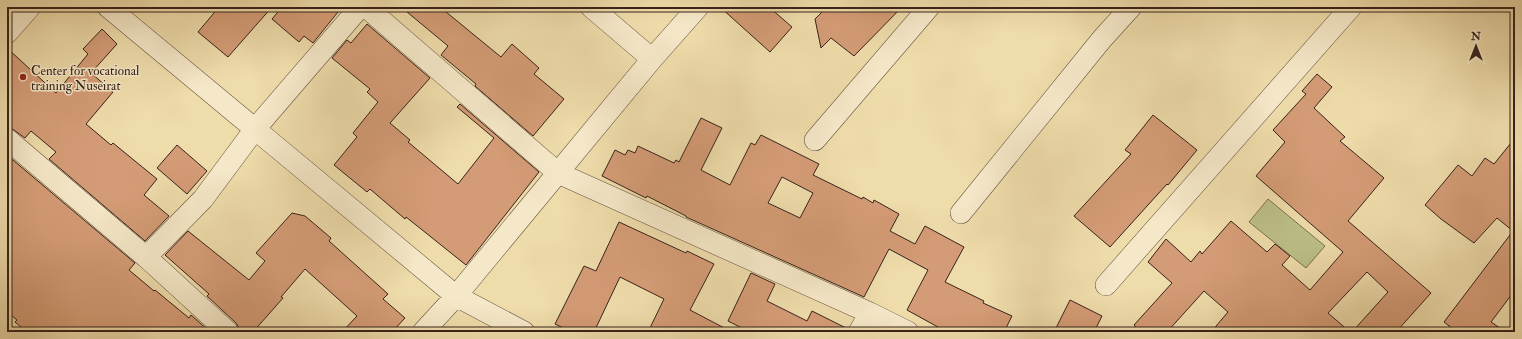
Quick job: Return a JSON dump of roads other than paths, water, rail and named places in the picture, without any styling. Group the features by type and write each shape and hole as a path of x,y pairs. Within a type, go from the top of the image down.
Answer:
{"street":[{"path":"7,33 30,7"},
{"path":"108,7 456,296 524,332"},
{"path":"146,257 203,199 255,129 360,7"},
{"path":"366,7 558,173 870,313 908,332"},
{"path":"591,7 652,59"},
{"path":"423,332 456,296 652,59 698,7"},
{"path":"814,140 929,7"},
{"path":"961,213 1102,39 1131,7"},
{"path":"1106,285 1351,7"},
{"path":"7,139 146,257 228,332"},
{"path":"859,332 870,313"}],"place":[{"name":"Center for vocational training Nuseirat","path":"23,77"}]}
